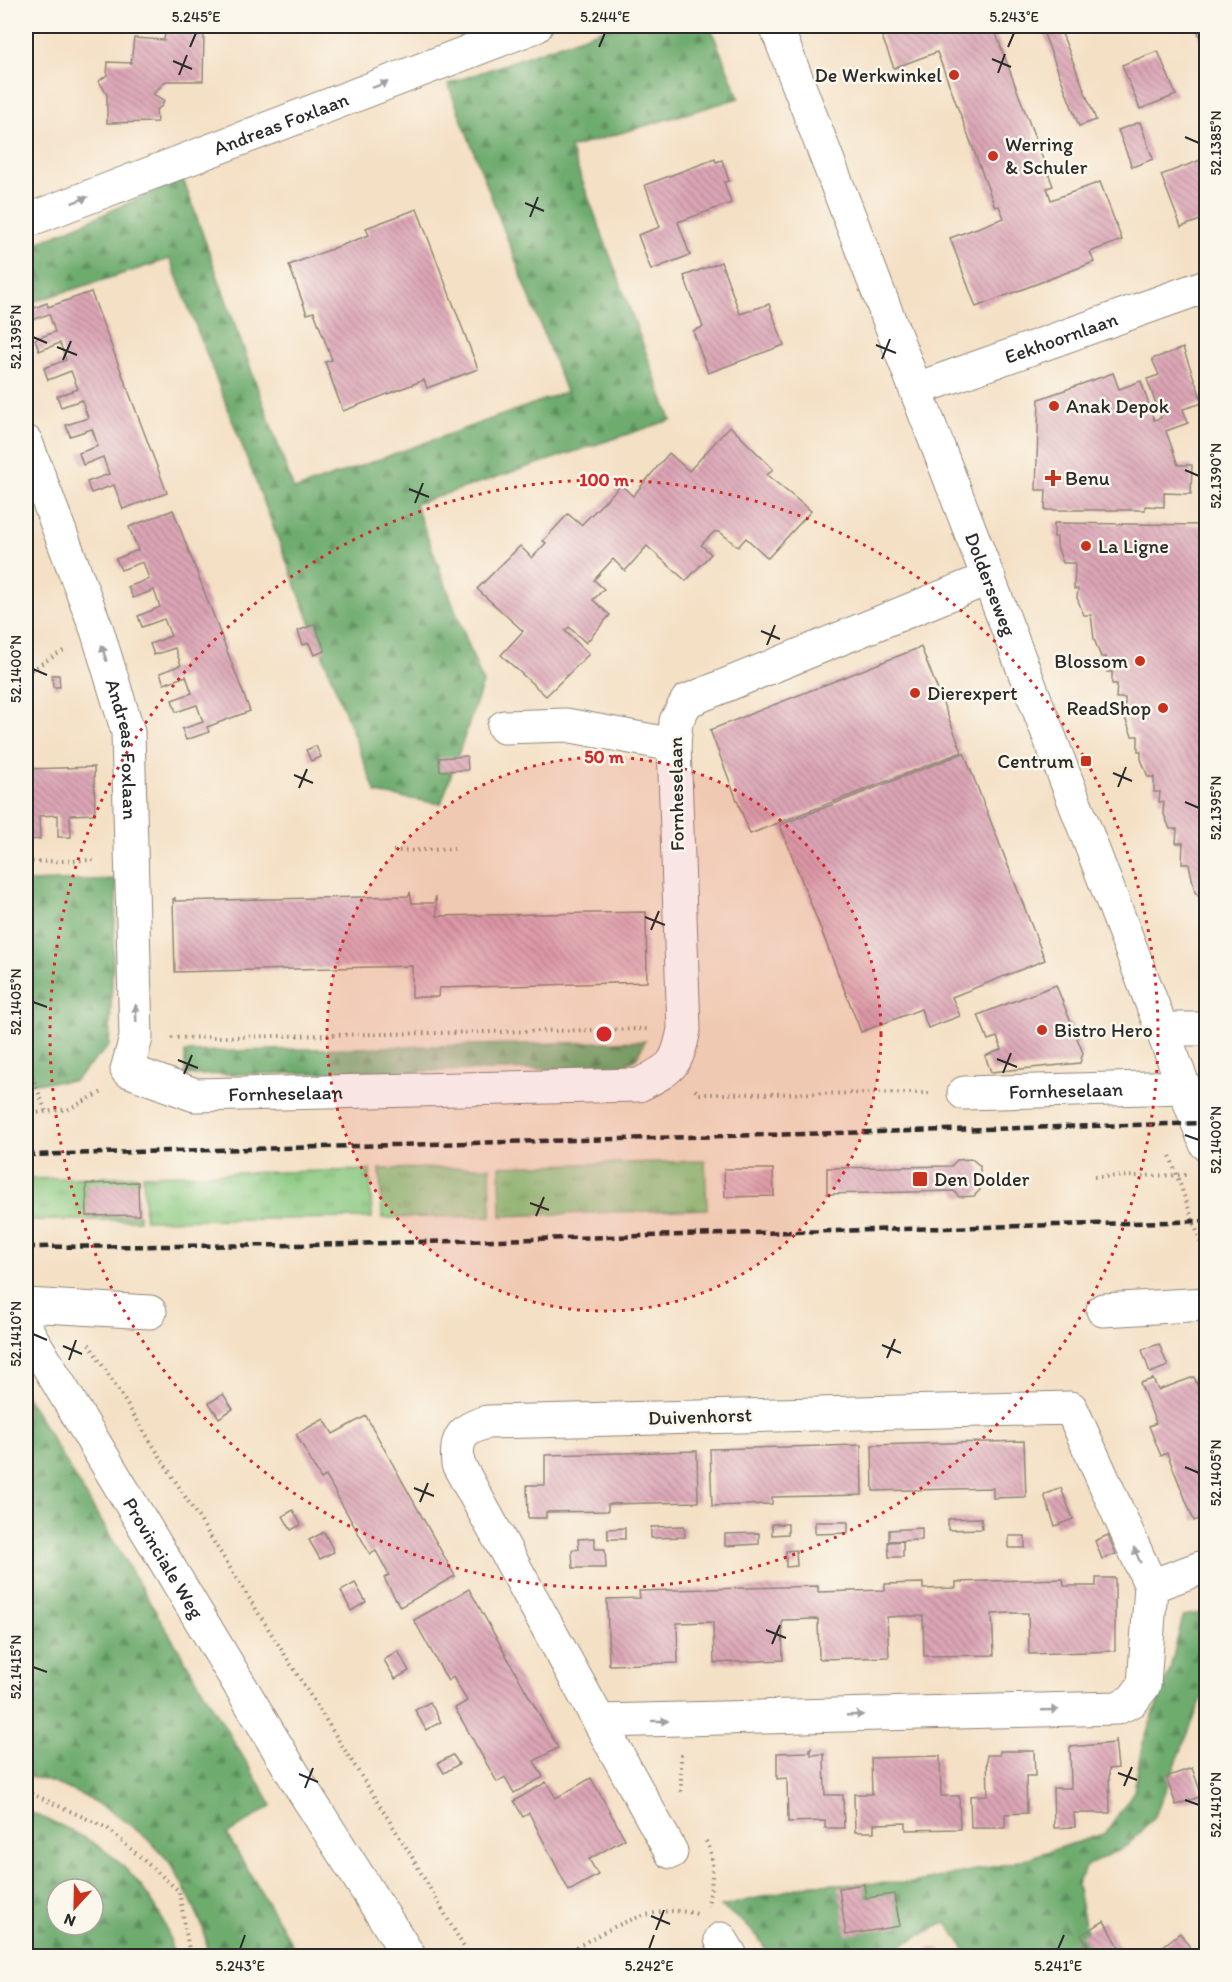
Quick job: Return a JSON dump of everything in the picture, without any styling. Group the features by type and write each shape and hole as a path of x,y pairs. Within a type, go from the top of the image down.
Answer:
{"street":[{"name":"Andreas Foxlaan","path":"26,221 536,26"},
{"name":"Dolderseweg","path":"776,26 1185,1087 1201,1159"},
{"name":"Eekhoornlaan","path":"917,389 1206,286"},
{"name":"Andreas Foxlaan","path":"26,442 97,630 128,732 136,1038 127,1070"},
{"name":"Fornheselaan","path":"127,1070 195,1095 639,1085 669,1070 680,1051 684,1029 674,745 676,721 687,701 989,578"},
{"path":"504,727 566,725 674,745"},
{"path":"1161,1029 1206,1029"},
{"name":"Fornheselaan","path":"964,1093 1185,1087"},
{"path":"1103,1310 1206,1304"},
{"path":"26,1305 150,1312"},
{"name":"Provinciale Weg","path":"26,1329 301,1787 409,1956"},
{"name":"Duivenhorst","path":"602,1721 1117,1708 1132,1701 1144,1685 1151,1586 1071,1408 499,1422 474,1426 461,1435 456,1448 458,1464 602,1721 671,1851"},
{"path":"1151,1586 1206,1566"},
{"name":"Provinciale Weg","path":"301,1787 392,1956"}],"path":[{"path":"26,673 97,630"},
{"path":"26,658 32,669"},
{"path":"393,851 454,849"},
{"path":"26,862 132,860"},
{"path":"1200,945 1206,943"},
{"path":"136,1038 684,1029"},
{"path":"26,1059 46,1112"},
{"path":"26,1113 69,1109 92,1099 110,1087 127,1070"},
{"path":"669,1070 699,1094 964,1093"},
{"path":"1166,1145 1206,1257"},
{"path":"1094,1177 1176,1176 1201,1159"},
{"path":"85,1338 409,1852 469,1956"},
{"path":"681,1720 681,1797"},
{"path":"26,1791 107,1828 179,1891 190,1956"},
{"path":"702,1833 712,1851 708,1904"},
{"path":"561,1956 609,1929 659,1911 681,1911 704,1917 725,1948"}],"green space":[{"path":"613,26 710,26 739,98 570,148 671,420 415,504 483,683 441,804 376,793 170,259 26,304 26,248 183,179 294,490 566,392 448,84"},
{"path":"117,879 109,1046 74,1081 26,1083 26,882"},
{"path":"645,1041 637,1057 619,1068 185,1075 185,1052"},
{"path":"705,1161 707,1209 501,1216 500,1166"},
{"path":"490,1167 491,1216 382,1218 380,1169"},
{"path":"370,1170 372,1218 145,1220 143,1175"},
{"path":"138,1176 138,1183 86,1185 88,1217 139,1215 139,1220 26,1220 26,1179"},
{"path":"26,1396 272,1805 227,1835 299,1956 206,1956 205,1934 197,1913 173,1867 157,1848 124,1820 85,1797 26,1776"},
{"path":"1206,1612 1206,1688 1155,1816 1128,1845 1087,1866 1077,1884 1085,1925 1097,1956 969,1956 947,1922 880,1956 770,1956 758,1937 741,1920 721,1907 813,1884 911,1883 1012,1863 1106,1833 1134,1791 1142,1746 1170,1669 1183,1616"},
{"path":"26,1811 67,1828 118,1861 146,1893 159,1913 168,1934 171,1956 26,1956"}],"building":[{"path":"878,26 983,26 985,29 993,26 1053,186 1047,188 1051,200 1100,182 1122,240 1090,252 1094,262 976,307 950,238 1004,218 999,206 995,207 937,52 894,68"},
{"path":"1041,26 1059,26 1096,120 1079,126"},
{"path":"1206,26 1205,46 1196,28"},
{"path":"165,33 204,33 203,81 166,81 153,94 164,100 162,106 156,110 157,122 107,123 107,95 99,81 107,75 108,62 131,63 134,38 164,40"},
{"path":"1158,51 1176,95 1140,109 1122,65"},
{"path":"1140,122 1153,159 1132,167 1118,130"},
{"path":"1206,158 1206,218 1181,227 1161,175"},
{"path":"715,159 716,162 722,160 729,181 724,182 731,203 678,222 690,255 651,270 638,235 660,227 645,185"},
{"path":"417,209 478,369 427,388 424,380 343,411 325,362 332,360 314,312 307,314 289,265 369,235 366,228"},
{"path":"721,262 740,314 769,304 784,345 708,373 693,331 703,327 684,276"},
{"path":"91,292 167,493 123,509 114,485 91,493 87,482 109,474 103,457 83,465 79,453 98,446 92,429 70,436 66,425 88,418 82,400 61,407 57,396 78,389 71,371 48,380 44,368 66,360 60,343 39,351 35,339 55,332 49,314 26,322 26,311 47,303 48,307"},
{"path":"1183,348 1203,403 1183,409 1188,423 1166,431 1178,465 1192,465 1191,494 1164,493 1164,507 1145,506 1145,510 1045,510 1046,490 1036,490 1039,399 1113,373 1119,389 1141,381 1154,420 1161,418 1147,379 1159,375 1152,359"},
{"path":"730,426 773,469 767,475 811,511 768,558 746,538 738,547 720,532 714,532 701,545 711,554 686,581 647,546 625,571 613,559 594,580 604,589 593,600 610,615 586,643 569,627 565,631 589,654 546,696 501,655 523,631 477,589 520,546 532,558 546,543 543,541 568,514 581,525 621,485 633,496 669,453 689,471"},
{"path":"173,510 250,711 207,727 209,732 186,740 182,729 203,722 197,705 176,712 172,700 192,693 186,676 164,684 160,673 181,665 175,648 154,655 150,644 171,636 164,619 142,627 138,616 160,607 154,590 133,598 128,587 149,579 143,562 121,570 116,559 138,550 129,527"},
{"path":"1054,523 1202,525 1206,535 1206,905 1195,892 1189,864 1182,864 1183,843 1176,843 1177,829 1170,829 1163,812 1164,802 1159,802 1160,792 1154,792 1154,777 1148,777 1141,759 1141,751 1138,751 1138,736 1132,736 1125,718 1125,698 1116,698 1117,684 1112,684 1112,672 1107,672 1106,657 1101,657 1094,639 1091,615 1084,615 1077,598 1078,589 1074,589 1075,563 1063,563 1057,546 1057,537 1054,537"},
{"path":"315,624 325,651 314,655 309,643 303,645 298,631"},
{"path":"921,647 962,752 750,834 710,730"},
{"path":"52,675 59,675 60,687 53,687"},
{"path":"316,746 321,757 311,761 306,750"},
{"path":"964,753 1045,960 952,997 960,1016 928,1028 921,1009 861,1032 780,825"},
{"path":"467,756 468,770 440,771 439,758"},
{"path":"94,767 95,814 70,815 71,837 58,837 58,815 39,816 40,839 28,840 26,769"},
{"path":"410,892 412,903 434,903 436,896 437,916 646,912 647,982 439,988 438,997 412,997 412,966 175,972 173,899 175,898 175,901 409,896"},
{"path":"1056,985 1083,1053 1080,1063 991,1072 985,1056 1002,1049 997,1037 988,1040 978,1015"},
{"path":"972,1159 980,1166 980,1190 974,1196 959,1197 954,1191 827,1194 827,1168 951,1166 957,1160"},
{"path":"724,1169 773,1169 774,1196 725,1197"},
{"path":"138,1182 139,1215 87,1216 86,1184"},
{"path":"1159,1344 1168,1366 1150,1373 1142,1350"},
{"path":"1194,1377 1203,1399 1206,1398 1206,1503 1202,1505 1206,1516 1194,1521 1167,1453 1161,1456 1149,1426 1156,1423 1140,1383 1153,1379 1158,1390"},
{"path":"223,1394 233,1409 219,1418 209,1403"},
{"path":"366,1416 455,1576 400,1607 384,1578 389,1575 376,1551 370,1554 326,1476 321,1479 296,1434 324,1419 333,1434"},
{"path":"1024,1441 1026,1497 993,1498 993,1488 873,1491 872,1445"},
{"path":"861,1445 862,1495 772,1497 772,1504 712,1506 710,1449"},
{"path":"697,1451 698,1502 608,1504 608,1511 546,1512 546,1518 528,1518 527,1485 545,1485 545,1455"},
{"path":"1061,1488 1073,1519 1055,1526 1044,1495"},
{"path":"293,1510 301,1525 291,1530 283,1516"},
{"path":"981,1518 982,1529 948,1530 948,1519"},
{"path":"815,1522 848,1522 848,1533 815,1534"},
{"path":"772,1524 788,1524 788,1534 772,1535"},
{"path":"684,1526 685,1537 651,1538 651,1527"},
{"path":"625,1528 625,1539 608,1539 608,1529"},
{"path":"922,1528 922,1540 889,1541 889,1530"},
{"path":"324,1532 334,1552 320,1559 309,1540"},
{"path":"759,1533 759,1544 725,1546 725,1534"},
{"path":"1108,1535 1116,1554 1102,1559 1095,1541"},
{"path":"1009,1536 1025,1536 1025,1548 1009,1548"},
{"path":"595,1538 595,1549 605,1549 606,1568 573,1568 572,1550 579,1549 578,1539"},
{"path":"903,1541 903,1557 889,1557 888,1542"},
{"path":"796,1550 797,1566 786,1567 786,1551"},
{"path":"1096,1578 1115,1578 1115,1651 1029,1654 1028,1613 1010,1613 992,1614 994,1655 924,1656 923,1616 905,1616 887,1617 889,1657 819,1659 818,1619 782,1620 783,1660 714,1663 713,1622 677,1623 678,1663 609,1665 607,1599 640,1598 639,1591 818,1586 818,1592 885,1590 885,1584 923,1583 923,1589 956,1588 956,1582 1063,1579 1064,1586 1096,1586"},
{"path":"355,1583 366,1602 351,1611 341,1591"},
{"path":"469,1589 558,1748 534,1761 543,1777 514,1793 505,1777 497,1782 455,1708 467,1701 453,1677 448,1681 414,1620"},
{"path":"398,1651 409,1671 395,1679 384,1660"},
{"path":"430,1702 441,1722 426,1730 415,1710"},
{"path":"1115,1739 1118,1768 1109,1769 1110,1813 1074,1813 1075,1827 1054,1828 1053,1788 1071,1788 1070,1747 1115,1743"},
{"path":"811,1747 811,1755 824,1754 825,1795 843,1795 844,1828 825,1828 825,1821 788,1822 787,1778 777,1779 777,1753 809,1752"},
{"path":"1000,1751 1034,1751 1035,1776 1026,1776 1027,1813 1005,1814 1005,1828 971,1828 970,1796 988,1795 987,1755 1000,1755"},
{"path":"453,1755 459,1764 444,1773 438,1763"},
{"path":"940,1756 941,1796 959,1796 960,1829 906,1830 906,1823 874,1824 874,1832 855,1832 854,1794 872,1794 871,1758"},
{"path":"1192,1768 1202,1796 1176,1805 1166,1777"},
{"path":"591,1778 625,1839 589,1859 598,1875 569,1891 529,1813 523,1817 514,1801 546,1782 556,1798"},
{"path":"864,1884 866,1898 894,1894 900,1926 846,1935 839,1888"},
{"path":"1104,1921 1120,1948 1106,1956 1094,1956 1081,1935"},
{"path":"1180,1933 1190,1947 1176,1956 1157,1956 1154,1953"},
{"path":"931,1948 939,1948 946,1956 916,1956"}],"railway":[{"path":"26,1155 1206,1123"},
{"path":"26,1247 308,1245 1206,1221"}],"place":[{"name":"De Werkwinkel","path":"954,75"},
{"name":"Werring & Schuler","path":"993,156"},
{"name":"Anak Depok","path":"1054,406"},
{"name":"Benu","path":"1053,478"},
{"name":"La Ligne","path":"1086,546"},
{"name":"Blossom","path":"1140,661"},
{"name":"Dierexpert","path":"915,693"},
{"name":"ReadShop","path":"1163,708"},
{"name":"Centrum","path":"1086,761"},
{"name":"Bistro Hero","path":"1042,1030"},
{"name":"Den Dolder","path":"920,1179"}]}
